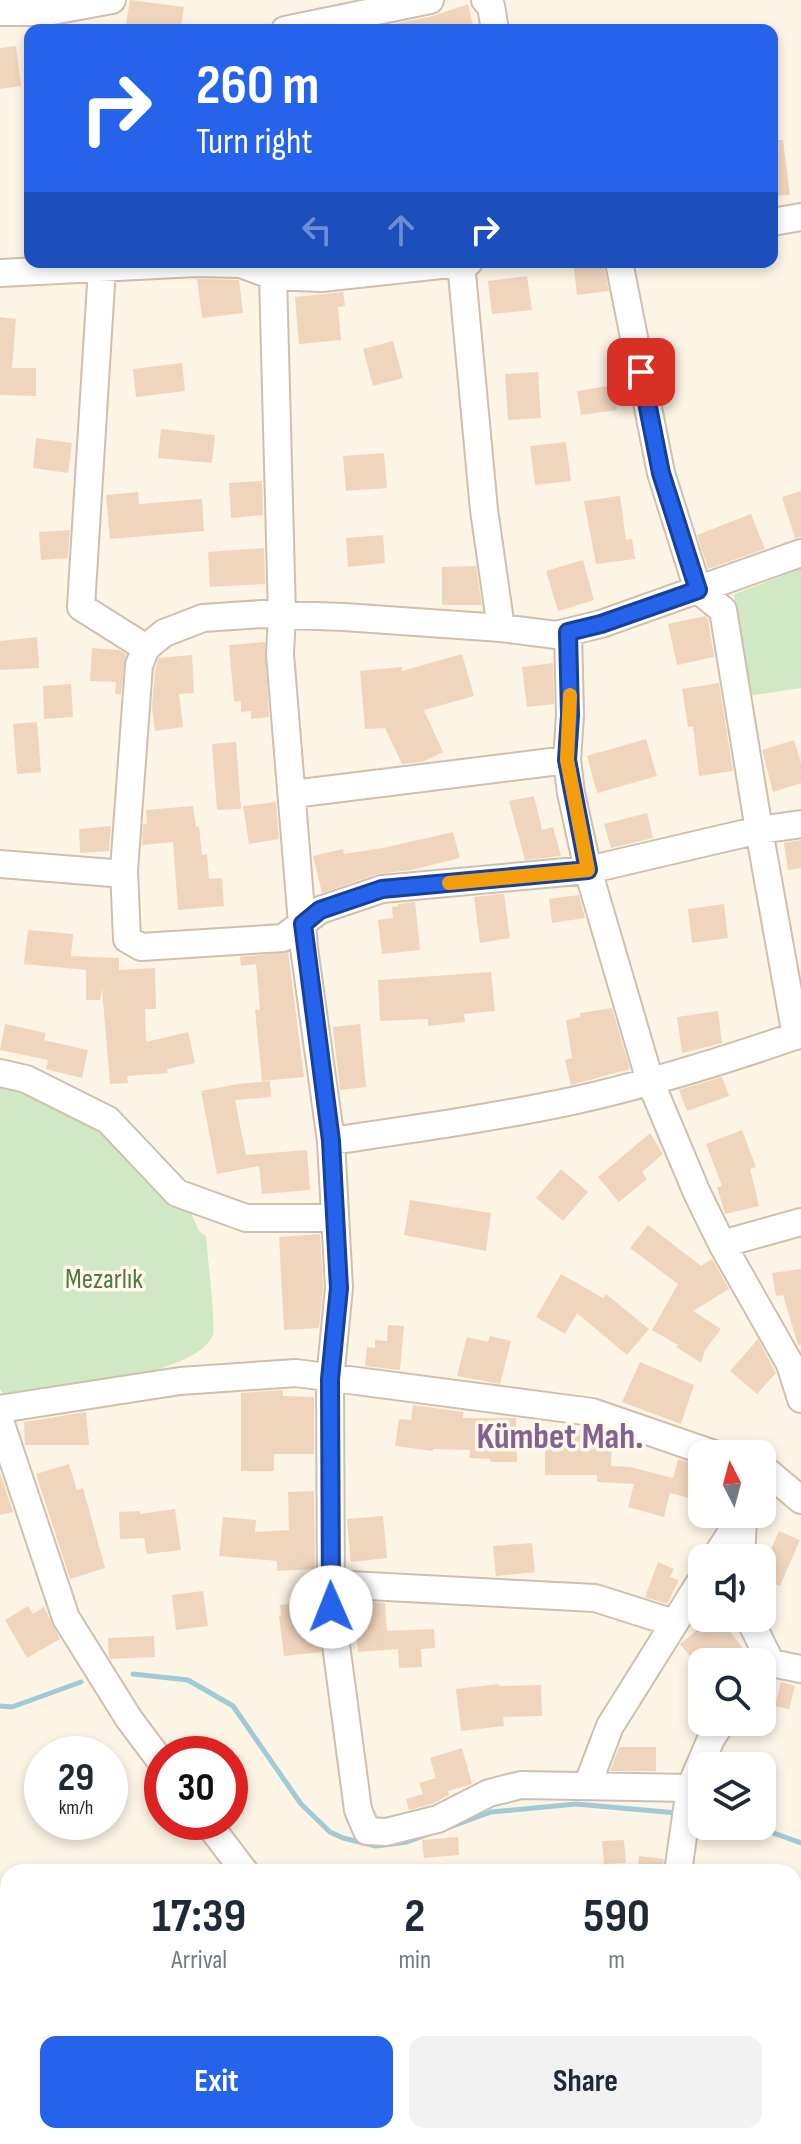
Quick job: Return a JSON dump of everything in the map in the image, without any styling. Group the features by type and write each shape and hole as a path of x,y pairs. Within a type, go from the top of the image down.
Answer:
{"street":[{"path":"0,12 47,12 112,0"},
{"path":"314,24 430,0"},
{"path":"485,0 491,6 494,24"},
{"path":"778,221 801,217"},
{"path":"0,273 102,268 81,607 146,648"},
{"path":"252,268 273,276 321,278 414,268"},
{"path":"461,268 484,510 501,628"},
{"path":"331,1141 430,1128 574,1100 709,1066 799,1035 759,830 723,610 698,590 661,473 620,268"},
{"path":"273,276 282,615 280,654 303,924 331,1141 339,1288 330,1379 331,1607 358,1810 367,1831 386,1832 438,1819 489,1793 521,1785 587,1786 688,1805 679,1864"},
{"path":"801,553 601,624 556,635 501,628 282,615 203,618 164,633 146,648 139,665 124,870 127,939 141,947 283,938 320,910 382,889 588,870 759,830 801,824"},
{"path":"568,632 570,715 567,760 588,870 650,1081 722,1244 792,1347 790,1364 801,1399"},
{"path":"293,794 567,760"},
{"path":"0,864 112,873 124,870"},
{"path":"0,1073 26,1079 108,1120 177,1193 246,1218 335,1218"},
{"path":"722,1244 801,1222"},
{"path":"0,1409 180,1381 296,1373 592,1412 688,1445"},
{"path":"0,1421 66,1618 144,1739"},
{"path":"776,1484 801,1500"},
{"path":"330,1584 595,1598 674,1623"},
{"path":"587,1786 610,1726 688,1601"},
{"path":"776,1668 801,1669"},
{"path":"221,1840 239,1864"}],"green space":[{"path":"801,569 801,688 748,696 734,594"},
{"name":"Mezarlık","path":"0,1083 68,1104 108,1136 157,1189 191,1213 199,1231 206,1236 214,1329 213,1335 201,1349 180,1361 119,1379 5,1397 0,1389"}],"building":[{"path":"130,0 184,7 181,24 126,24"},
{"path":"468,4 473,24 394,24 433,16"},
{"path":"16,46 21,86 0,89 0,48"},
{"path":"778,140 783,140 790,195 778,196"},
{"path":"574,268 604,268 609,291 577,295"},
{"path":"527,276 532,310 492,314 488,281"},
{"path":"197,279 239,280 243,313 202,318"},
{"path":"343,292 345,306 338,307 341,340 299,344 295,297"},
{"path":"0,317 16,319 12,368 36,368 36,396 0,395"},
{"path":"393,341 403,378 373,386 363,349"},
{"path":"182,363 185,391 136,397 133,369"},
{"path":"538,372 541,418 508,420 505,374"},
{"path":"608,386 609,396 615,395 617,410 581,415 577,391"},
{"path":"161,429 215,435 212,463 158,458"},
{"path":"36,438 72,443 68,473 33,468"},
{"path":"566,442 571,481 535,485 530,446"},
{"path":"384,453 387,488 346,491 343,456"},
{"path":"262,481 263,515 231,518 229,483"},
{"path":"801,491 801,537 795,538 782,497"},
{"path":"138,492 139,504 202,499 204,531 110,539 106,495"},
{"path":"620,496 626,540 632,539 635,559 596,564 584,501"},
{"path":"751,514 765,549 708,569 697,535"},
{"path":"70,530 68,558 41,560 39,532"},
{"path":"383,535 385,563 348,567 346,538"},
{"path":"264,548 265,584 210,587 208,552"},
{"path":"583,560 594,600 558,611 546,571"},
{"path":"476,566 482,605 442,605 442,567"},
{"path":"705,616 714,657 677,665 668,624"},
{"path":"37,637 39,668 0,670 0,641"},
{"path":"265,642 269,717 251,719 251,711 241,712 241,701 234,702 229,645"},
{"path":"92,648 119,650 126,654 121,695 115,694 116,682 90,681"},
{"path":"462,654 474,696 424,710 443,752 422,762 402,764 385,728 365,729 360,671 402,667 402,671"},
{"path":"192,655 194,693 179,694 183,727 155,731 152,707 155,669 159,658"},
{"path":"553,663 554,704 527,707 522,667"},
{"path":"719,683 733,771 699,776 693,726 688,727 682,689"},
{"path":"71,684 73,717 44,719 43,686"},
{"path":"37,722 41,772 17,774 13,724"},
{"path":"646,739 657,776 597,793 587,756"},
{"path":"794,740 801,763 801,783 773,792 762,750"},
{"path":"236,742 241,809 217,810 212,744"},
{"path":"534,796 542,830 553,827 561,856 525,860 509,801"},
{"path":"276,802 279,839 249,844 243,806"},
{"path":"193,806 202,855 207,854 209,879 222,878 224,906 178,910 173,842 142,845 143,824 147,824 146,810"},
{"path":"647,813 653,838 611,848 604,824"},
{"path":"111,826 109,851 80,853 79,829"},
{"path":"453,832 460,858 411,870 377,874 322,893 313,856 343,849 344,854 383,848"},
{"path":"801,840 801,868 788,870 784,843"},
{"path":"504,894 510,938 480,943 474,897"},
{"path":"579,895 585,918 552,923 549,899"},
{"path":"415,902 420,950 382,954 378,920 393,918 392,907 398,904"},
{"path":"724,904 728,938 692,943 688,909"},
{"path":"28,930 73,934 71,956 119,958 119,970 155,968 156,1009 145,1009 146,1042 188,1032 195,1063 167,1069 168,1073 127,1076 128,1083 110,1084 102,988 100,1000 86,1000 86,970 24,964"},
{"path":"288,952 304,1077 262,1081 255,1010 260,1010 256,964 241,966 240,957"},
{"path":"491,972 495,1011 464,1014 465,1022 428,1026 428,1019 380,1021 378,980"},
{"path":"612,1008 630,1069 571,1085 565,1060 572,1058 566,1020 580,1017 580,1013"},
{"path":"718,1011 722,1043 682,1053 677,1017"},
{"path":"5,1024 46,1033 44,1040 88,1050 82,1078 46,1069 48,1060 0,1050"},
{"path":"360,1024 366,1087 340,1090 333,1027"},
{"path":"722,1077 729,1096 687,1111 679,1090"},
{"path":"270,1081 271,1097 235,1100 246,1155 307,1150 310,1190 262,1194 259,1166 217,1174 201,1091"},
{"path":"742,1130 756,1167 750,1169 759,1206 725,1214 717,1187 722,1186 706,1144"},
{"path":"650,1133 663,1154 642,1172 647,1179 619,1202 598,1177"},
{"path":"561,1169 588,1192 563,1221 536,1198"},
{"path":"410,1200 491,1213 486,1251 404,1235"},
{"path":"648,1225 701,1266 712,1259 729,1289 693,1311 721,1329 705,1350 701,1363 652,1330 678,1284 630,1248"},
{"path":"320,1234 323,1288 319,1328 284,1330 279,1237"},
{"path":"801,1269 801,1345 798,1345 783,1295 776,1296 772,1273"},
{"path":"561,1274 603,1298 606,1294 649,1329 627,1355 577,1313 565,1334 536,1317"},
{"path":"388,1325 404,1326 400,1370 365,1366 367,1347 375,1348 375,1340 387,1341"},
{"path":"490,1336 511,1341 500,1384 457,1376 467,1337 488,1342"},
{"path":"758,1339 776,1373 757,1394 730,1371"},
{"path":"640,1362 694,1385 681,1424 622,1402"},
{"path":"283,1390 283,1396 314,1397 314,1454 274,1454 274,1471 241,1471 241,1393"},
{"path":"413,1405 463,1412 463,1418 516,1418 517,1462 469,1458 470,1450 433,1451 395,1446 399,1419 411,1420"},
{"path":"86,1412 89,1445 25,1445 24,1422"},
{"path":"565,1430 592,1431 612,1436 611,1466 630,1467 673,1478 678,1459 688,1462 688,1498 670,1493 664,1517 628,1507 634,1484 597,1482 597,1475 545,1475 545,1434 565,1435"},
{"path":"69,1464 77,1490 83,1488 105,1568 70,1579 36,1474"},
{"path":"0,1473 13,1512 0,1515"},
{"path":"314,1491 315,1569 277,1571 277,1561 219,1556 223,1517 256,1520 255,1532 289,1530 288,1492"},
{"path":"175,1509 181,1550 147,1554 144,1538 120,1539 119,1512 140,1511 140,1514"},
{"path":"383,1516 387,1558 351,1562 347,1519"},
{"path":"779,1531 800,1540 780,1586 776,1584 776,1544 773,1544"},
{"path":"532,1543 535,1572 496,1576 493,1546"},
{"path":"658,1562 674,1569 670,1577 679,1580 667,1604 645,1597"},
{"path":"203,1591 208,1626 176,1630 172,1595"},
{"path":"315,1601 321,1652 284,1656 280,1605"},
{"path":"354,1601 385,1603 387,1631 434,1629 435,1648 421,1649 422,1667 399,1668 398,1649 358,1652"},
{"path":"28,1606 33,1614 44,1607 60,1639 27,1658 5,1620"},
{"path":"695,1632 730,1632 742,1648 688,1648 688,1654 680,1644"},
{"path":"154,1636 155,1657 110,1659 108,1638"},
{"path":"781,1682 795,1686 789,1709 776,1706"},
{"path":"499,1684 541,1685 542,1716 503,1717 504,1726 461,1731 456,1689"},
{"path":"619,1747 656,1747 656,1771 610,1771"},
{"path":"462,1748 472,1784 448,1791 449,1795 432,1804 409,1810 406,1799 423,1794 419,1783 436,1778 430,1758"},
{"path":"458,1837 459,1855 424,1858 422,1840"},
{"path":"624,1840 626,1863 604,1864 602,1841"},
{"path":"639,1856 664,1859 663,1864 638,1864"}],"waterway":[{"path":"133,1674 188,1680 233,1706 301,1804 330,1832 376,1846 407,1842 426,1835"},
{"path":"0,1706 12,1707 81,1682"},
{"path":"450,1827 491,1812 576,1804 677,1813"},
{"path":"776,1834 801,1843"}],"slow traffic":[{"path":"449,883 588,870 567,760 570,695"}],"district":[{"name":"Kümbet Mah.","path":"560,1435"}],"route":[{"path":"331,1607 330,1379 339,1288 331,1141 303,924 320,910 382,889 588,870 567,760 570,715 568,632 601,624 698,590 661,473 641,372"}]}
